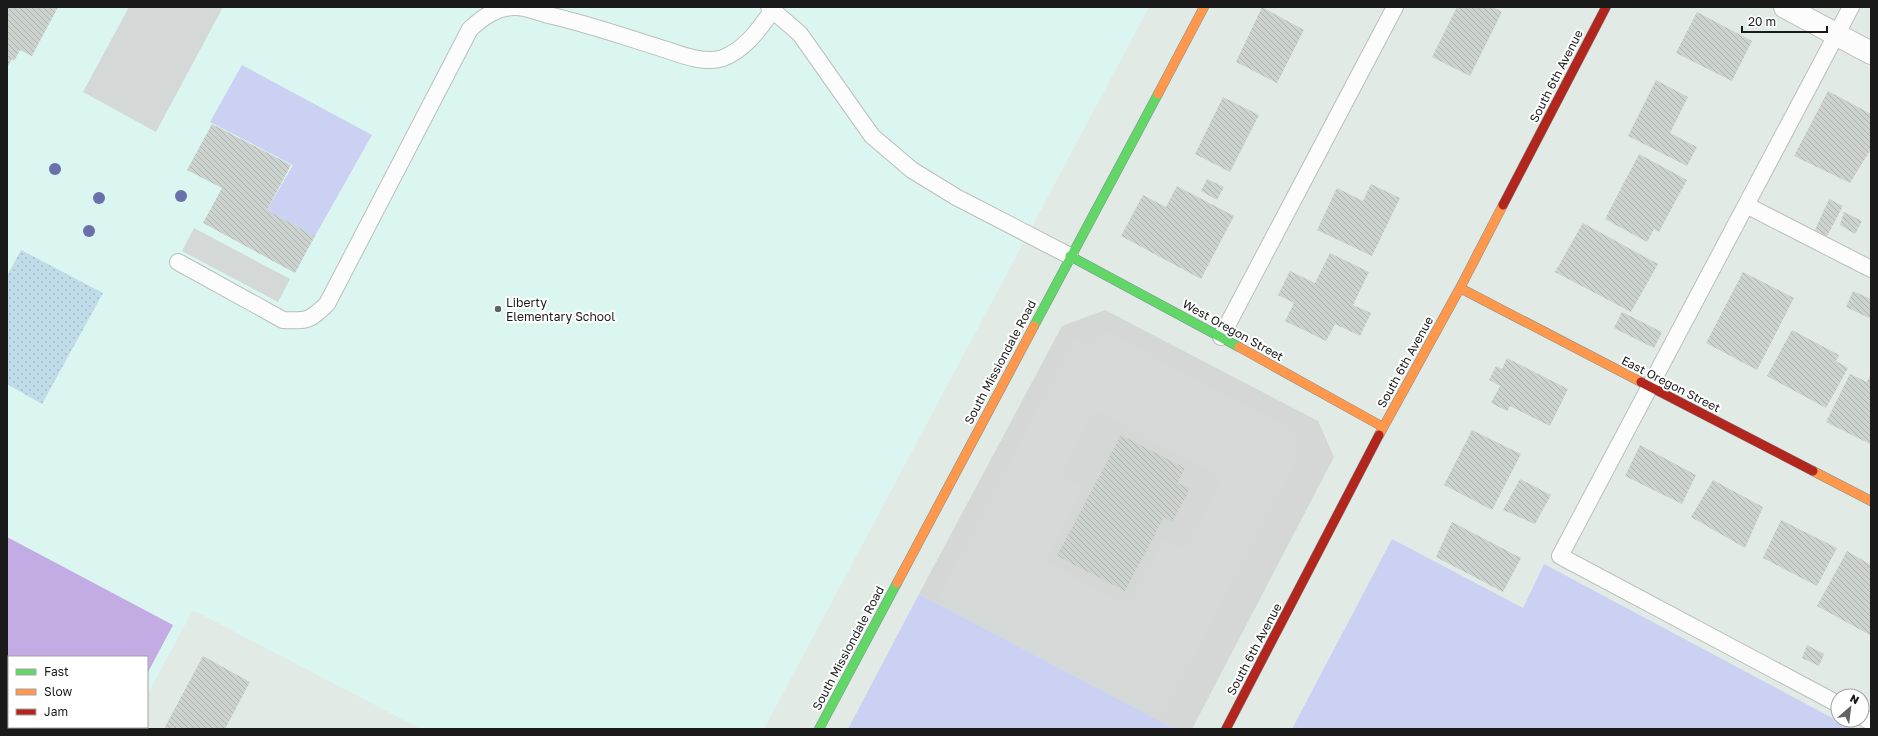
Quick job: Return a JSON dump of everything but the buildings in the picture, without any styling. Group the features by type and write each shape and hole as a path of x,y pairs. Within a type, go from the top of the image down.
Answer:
{"street":[{"name":"South Missiondale Road","path":"819,729 1204,7"},
{"name":"South 6th Avenue","path":"1226,729 1383,427 1460,288 1606,7"},
{"path":"1785,7 1871,53"},
{"name":"West Oregon Street","path":"1070,256 1221,337 1383,427"},
{"name":"East Oregon Street","path":"1460,288 1871,501"}],"lane":[{"path":"178,262 283,320 300,320 312,317 327,304 470,28 483,17 495,12 516,7 576,21 687,56 711,61 723,58 738,51 760,28 771,9 800,34 872,136 912,170 956,198 1070,256"},
{"path":"1221,337 1395,7"},
{"path":"1830,700 1560,556 1851,7"},
{"path":"1746,205 1871,269"}],"shaded area":[{"name":"Liberty Elementary School","path":"7,7 1149,7 764,729 421,729 193,610 148,693 148,656 8,656 8,728 129,729 7,729"},
{"path":"129,7 223,7 156,132 83,92"},
{"path":"242,65 372,135 315,236 267,210 293,165 210,122"},
{"path":"194,228 290,279 278,302 182,251"},
{"path":"21,250 103,293 42,404 7,384 7,276"},
{"path":"1105,310 1318,421 1334,457 1192,729 1175,729 919,594 1062,326"},
{"path":"1102,329 1293,430 1302,452 1161,721 935,602 1074,337 1092,347","holes":["1096,411 1222,478 1184,549 1163,538 1131,599 1114,598 1046,562 1085,488 1061,475"]},
{"path":"7,537 173,625 148,672 148,656 8,656 8,728 118,728 7,729"},
{"path":"1392,539 1523,608 1544,564 1830,717 1830,728 1853,729 1292,729"},
{"path":"919,594 1175,729 848,729"}],"traffic: fast":[{"path":"1034,326 1158,94"},
{"path":"1070,256 1239,347"},
{"path":"819,729 897,583"}],"traffic: slow":[{"path":"1158,94 1204,7"},
{"path":"1379,435 1460,288 1503,205"},
{"path":"1460,288 1641,382"},
{"path":"897,583 1034,326"},
{"path":"1239,347 1383,427"},
{"path":"1813,471 1871,501"}],"traffic: jam":[{"path":"1503,205 1606,7"},
{"path":"1641,382 1813,471"},
{"path":"1226,729 1379,435"}],"place":[{"name":"Liberty Elementary School","path":"498,309"}]}
